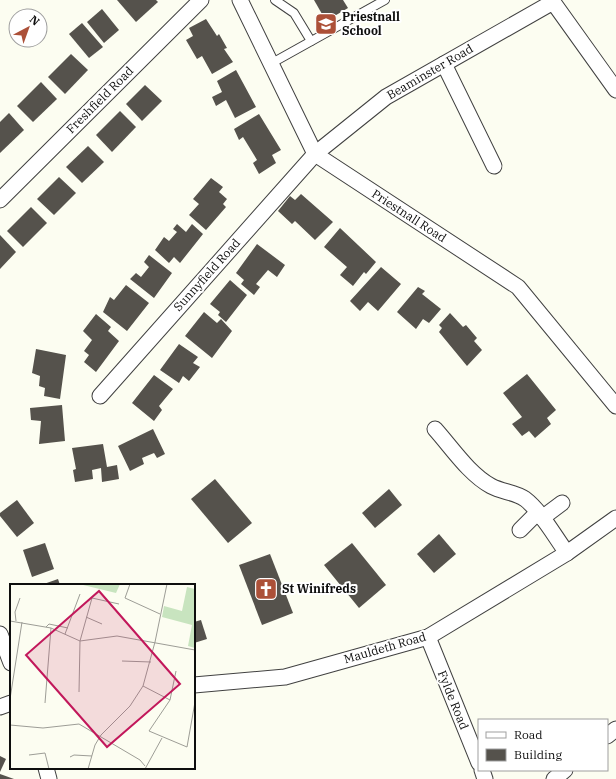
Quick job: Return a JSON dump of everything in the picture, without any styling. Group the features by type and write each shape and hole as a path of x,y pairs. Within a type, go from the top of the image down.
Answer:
{"street":[{"name":"Freshfield Road","path":"0,200 201,0"},
{"path":"240,0 272,63 314,154"},
{"name":"Beaminster Road","path":"314,154 386,97 553,2 616,90"},
{"path":"444,64 494,166"},
{"name":"Sunnyfield Road","path":"100,396 314,154"},
{"name":"Priestnall Road","path":"314,154 518,287 616,406"},
{"path":"435,429 478,476 492,486 515,493 526,500 540,515 567,553"},
{"path":"520,530 540,515 562,503"},
{"name":"Mauldeth Road","path":"195,685 285,677 428,637 567,553 616,518"},
{"path":"0,634 10,660"},
{"name":"Fylde Road","path":"428,637 478,761"},
{"path":"0,707 10,703"},
{"path":"608,735 616,729"},
{"path":"46,769 49,779"},
{"path":"554,779 564,771"}],"lane":[{"path":"275,0 294,13 311,41"},
{"path":"272,63 385,0"}],"building":[{"path":"117,0 156,0 158,2 136,22"},
{"path":"314,0 343,0 348,8 326,21"},
{"path":"102,9 119,30 104,43 87,22"},
{"path":"206,19 217,36 219,34 227,48 224,49 233,62 212,74 202,56 197,59 186,40 193,36 189,28"},
{"path":"82,23 103,47 89,58 69,34"},
{"path":"71,54 88,70 65,94 48,77"},
{"path":"236,70 256,107 235,118 226,100 216,106 212,97 222,92 217,81"},
{"path":"41,82 57,99 33,122 17,106"},
{"path":"145,85 162,101 142,121 126,104"},
{"path":"120,111 136,127 112,152 96,135"},
{"path":"9,113 24,130 0,153 0,122"},
{"path":"259,114 281,150 272,155 276,163 259,174 253,163 257,160 243,137 239,140 234,129"},
{"path":"88,146 104,162 82,183 66,167"},
{"path":"59,177 76,193 54,215 37,199"},
{"path":"211,178 223,187 219,192 227,199 223,204 226,207 206,230 189,215 199,204 193,199"},
{"path":"301,194 333,222 315,240 295,221 292,224 278,211 290,196 295,200"},
{"path":"31,207 47,223 23,247 7,231"},
{"path":"177,224 186,232 192,224 203,234 180,263 174,257 169,263 155,250 164,237 169,241 177,232 173,229"},
{"path":"340,228 376,262 366,274 364,272 353,286 340,275 347,267 324,247"},
{"path":"0,235 16,252 0,269"},
{"path":"257,244 285,265 277,277 268,270 256,284 260,287 254,295 241,284 244,280 236,273"},
{"path":"149,255 172,273 154,298 130,279 136,273 141,277 149,267 144,262"},
{"path":"381,267 401,284 378,311 368,302 360,311 350,301"},
{"path":"230,280 247,295 226,322 218,315 220,312 210,304"},
{"path":"126,285 149,303 127,331 103,312 110,297 114,300"},
{"path":"418,287 425,291 422,294 441,309 429,323 423,319 416,329 397,312"},
{"path":"204,312 217,323 221,319 232,331 212,358 185,336"},
{"path":"450,313 463,327 466,325 477,338 474,341 482,350 467,366 439,332 442,328 439,325"},
{"path":"96,314 111,327 108,331 119,341 96,372 84,362 89,355 84,351 92,340 83,331"},
{"path":"179,344 198,357 193,363 200,367 189,381 183,376 179,383 160,370"},
{"path":"36,349 66,355 60,399 44,396 45,388 39,386 40,376 32,373"},
{"path":"527,374 556,410 547,418 551,424 535,438 529,431 522,436 512,424 522,417 503,393"},
{"path":"154,375 173,389 159,406 162,410 154,421 132,403"},
{"path":"62,405 65,441 39,444 41,421 31,420 30,408"},
{"path":"153,429 165,454 157,458 154,453 142,458 144,464 130,471 118,446"},
{"path":"103,444 107,467 117,465 119,479 102,482 101,468 92,470 93,479 75,482 73,470 76,469 72,448"},
{"path":"215,479 252,523 228,543 191,499"},
{"path":"389,489 402,505 375,528 362,513"},
{"path":"17,500 34,523 17,537 0,516 0,513"},
{"path":"439,534 456,554 434,573 417,554"},
{"path":"45,543 54,569 32,577 23,550"},
{"path":"352,543 386,585 359,608 324,565"},
{"name":"St Winifreds","path":"270,554 293,613 262,625 239,565"},
{"path":"58,579 60,584 44,584"},
{"path":"201,620 207,639 195,643 195,622"},
{"path":"0,756 6,759 0,772"},
{"path":"0,774 14,779 0,779"}],"place":[{"name":"Priestnall School","path":"326,24"},
{"name":"St Winifreds","path":"266,589"}]}
